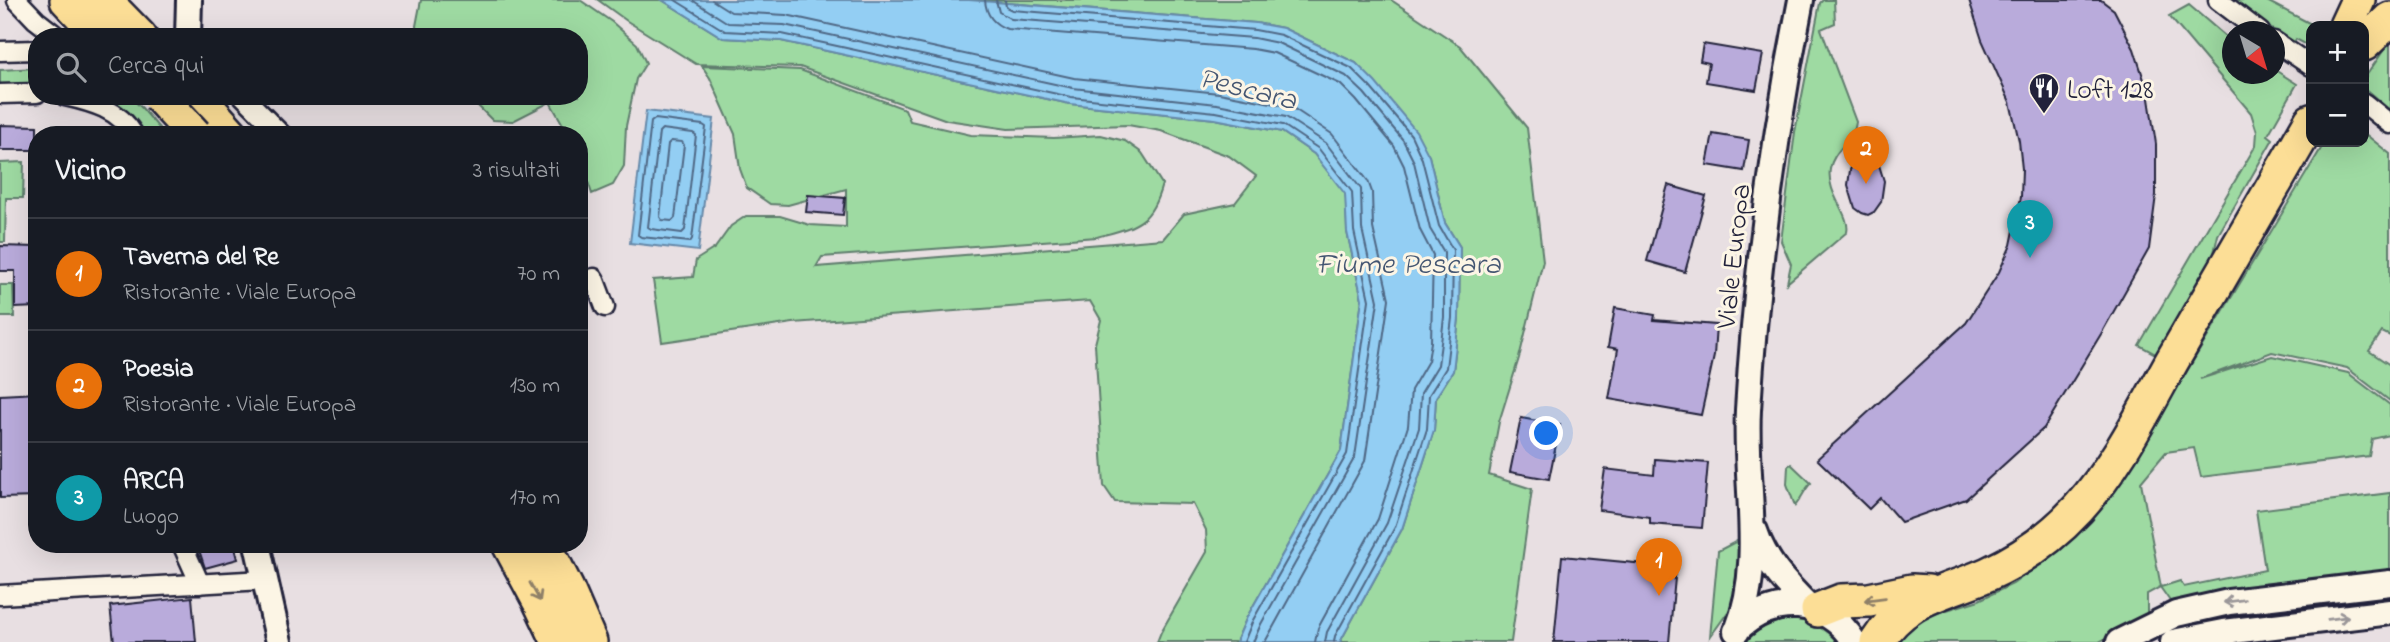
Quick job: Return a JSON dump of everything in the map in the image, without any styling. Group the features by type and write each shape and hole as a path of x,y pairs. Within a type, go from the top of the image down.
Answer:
{"highway":[{"path":"104,0 131,28"},
{"path":"2348,21 2358,0"},
{"path":"2369,21 2381,0"},
{"path":"67,1 93,28"},
{"path":"2369,39 2390,19"},
{"path":"167,105 184,126"},
{"path":"205,105 224,126"},
{"path":"1877,642 1904,612 1934,593 1990,573 2013,561 2056,530 2090,495 2128,439 2306,130"},
{"path":"514,553 559,642"},
{"path":"549,553 590,642"},
{"path":"1813,609 1841,601 1876,599 1912,591 1934,593"}],"main road":[{"path":"188,28 189,0"},
{"name":"Viale Europa","path":"1733,636 1746,607 1751,571 1752,520 1747,470 1747,430 1756,306 1776,135 1801,0"},
{"path":"190,105 191,126"},
{"name":"Viale Europa","path":"1752,520 1760,545 1783,581 1813,609 1840,624 1854,642"},
{"path":"259,553 279,642"},
{"path":"2119,642 2176,614 2229,602 2390,583"},
{"path":"1733,636 1754,616 1775,607 1797,605 1813,609"},
{"path":"2173,642 2224,632 2390,612"}],"street":[{"path":"17,0 46,28"},
{"path":"2218,0 2246,21"},
{"path":"2285,49 2306,63"},
{"path":"0,51 28,50"},
{"path":"0,94 28,93"},
{"path":"100,105 129,126"},
{"path":"252,105 273,126"},
{"path":"2369,108 2390,124"},
{"path":"588,280 594,278 605,307"},
{"path":"186,553 200,584"},
{"path":"0,595 264,580"}],"green space":[{"path":"421,0 580,0 612,22 637,44 646,63 636,79 626,126 624,166 613,185 592,194 588,182 588,126 564,126 552,105 588,105 588,28 416,26"},
{"path":"598,0 662,0 723,38 781,41 1070,104 1215,119 1282,132 1314,154 1346,194 1347,232 1362,299 1341,451 1247,617 1236,642 1157,642 1207,552 1206,530 1193,504 1115,502 1104,486 1095,344 1101,320 1090,301 793,323 662,342 653,280 693,277 696,260 715,248 731,226 746,216 780,216 810,225 846,227 846,189 788,205 770,204 747,188 740,169 735,134 702,66 800,70 905,109 910,121 971,135 1054,138 1101,135 1125,141 1142,153 1162,184 1153,208 1140,222 1097,237 822,257 816,267 1163,239 1184,214 1235,203 1256,176 1229,156 1161,131 1128,125 1008,129 947,120 800,67 696,64"},
{"path":"969,0 1391,0 1460,46 1527,128 1543,261 1519,358 1499,422 1489,475 1532,489 1511,642 1340,642 1402,529 1434,430 1436,398 1453,371 1459,318 1460,247 1445,223 1429,156 1356,63 1283,28 1256,23"},
{"path":"1823,0 1834,0 1835,23 1821,29 1856,122 1852,135 1835,156 1830,169 1832,187 1845,218 1847,232 1787,283 1791,264 1781,241 1795,132 1820,3"},
{"path":"2233,0 2265,0 2306,21 2306,44 2296,39 2294,43 2285,37 2285,21 2259,21"},
{"path":"2189,5 2222,33 2222,79 2169,16"},
{"path":"2390,41 2390,110 2369,92 2369,72"},
{"path":"28,68 28,88 0,89 0,70"},
{"path":"2285,76 2297,84 2268,135 2273,139 2218,235 2211,266 2159,356 2139,345 2256,145 2257,132 2251,113 2226,84 2285,84"},
{"path":"104,105 139,105 157,126 130,126"},
{"path":"477,105 544,105 513,121 492,120"},
{"path":"2369,137 2390,154 2390,336 2382,332 2369,351 2390,365 2390,401 2347,368 2272,352 2200,379 2272,356 2348,373 2390,405 2390,435 2372,439 2369,456 2201,477 2194,448 2166,452 2141,482 2161,587 2180,581 2184,587 2265,570 2256,510 2390,493 2390,574 2172,604 2160,587 2147,594 2147,615 2099,642 1889,642 1908,622 1979,600 2013,584 2065,546 2113,494 2322,147 2369,147"},
{"path":"24,162 23,198 6,198 5,242 0,242 0,163"},
{"path":"0,285 13,285 14,317 0,317"},
{"path":"1791,464 1811,483 1795,506 1787,484 1788,466"},
{"path":"1739,540 1743,561 1735,602 1710,637 1718,551"},
{"path":"1791,619 1817,626 1837,642 1746,642 1766,626"}],"water":[{"name":"Fiume Pescara","path":"662,0 969,0 1256,23 1283,28 1356,63 1416,131 1429,156 1445,223 1460,247 1459,318 1453,371 1436,397 1434,430 1402,529 1340,642 1236,642 1247,617 1341,451 1362,299 1347,232 1345,194 1314,154 1282,132 1215,119 1070,104 781,41 723,38"},
{"path":"646,111 714,119 698,251 630,243"}],"building":[{"path":"1969,0 2101,0 2114,10 2134,49 2148,92 2156,144 2156,195 2149,249 2044,428 1966,499 1901,522 1880,498 1869,509 1817,459 1966,323 1999,272 2011,245 2021,197 2019,141 2010,102 1982,40"},
{"path":"1703,44 1763,54 1756,90 1706,82 1709,63 1700,61"},
{"path":"0,125 37,126 28,126 28,150 0,150"},
{"path":"1713,134 1749,140 1744,171 1707,165"},
{"path":"1865,154 1878,162 1884,181 1881,202 1874,212 1868,215 1855,208 1848,185 1854,162"},
{"path":"1668,185 1706,196 1685,272 1647,261"},
{"path":"808,195 845,198 843,215 806,212"},
{"path":"0,246 28,247 28,307 15,308 15,271 0,271"},
{"path":"1615,308 1655,315 1654,320 1716,325 1714,356 1701,415 1609,399 1618,349 1608,347"},
{"path":"28,393 28,497 0,498 0,395"},
{"path":"1521,418 1560,425 1549,479 1510,472"},
{"path":"1655,459 1708,463 1702,528 1650,524 1650,517 1599,510 1605,469 1654,475"},
{"path":"200,553 236,553 238,559 205,568"},
{"path":"1562,556 1676,567 1669,642 1554,642"},
{"path":"192,597 196,642 114,642 110,606"}],"place":[{"name":"Loft 128","path":"2044,115"},
{"name":"Poesia","path":"1866,184"},
{"name":"ARCA","path":"2030,258"},
{"name":"Taverna del Re","path":"1659,596"}],"water label":[{"name":"Pescara","path":"1248,88"}]}
